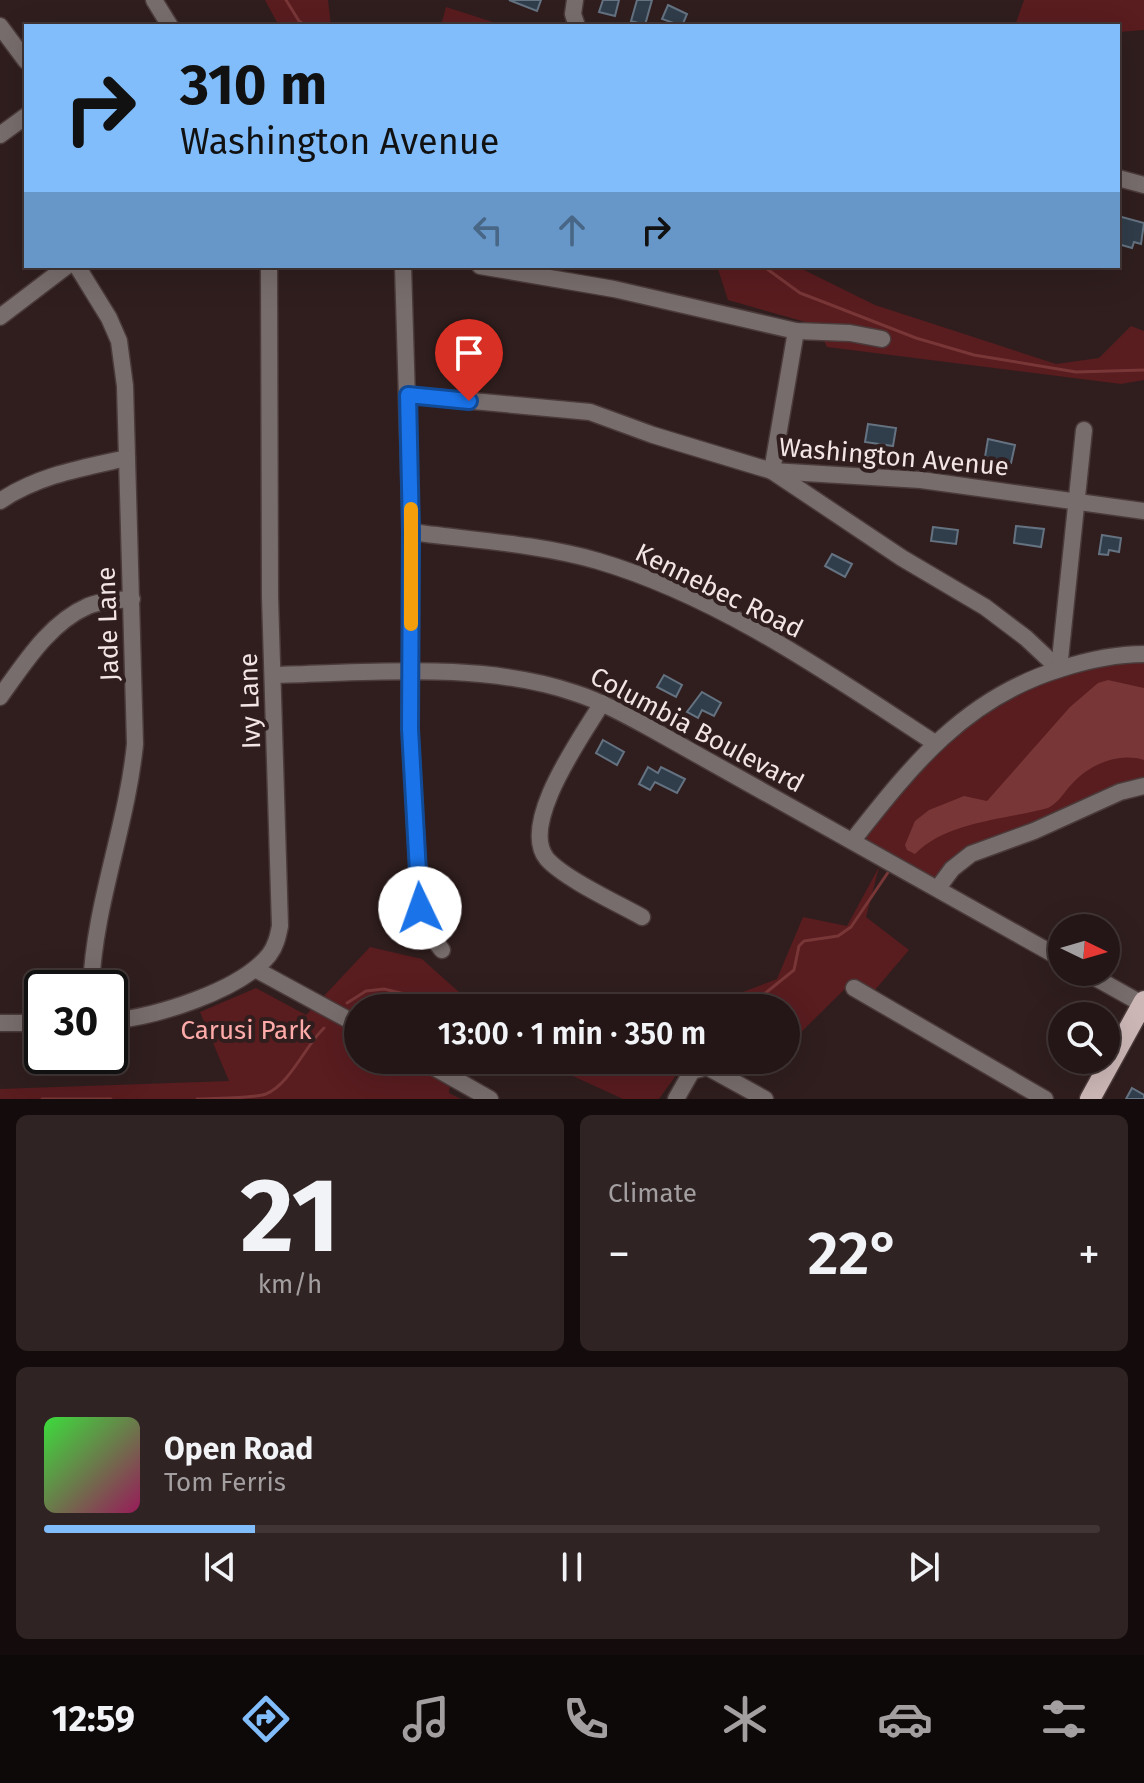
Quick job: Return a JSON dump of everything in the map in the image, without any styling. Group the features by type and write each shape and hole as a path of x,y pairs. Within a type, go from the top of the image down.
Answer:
{"main road":[{"path":"1090,1099 1143,1004"}],"street":[{"path":"154,0 164,23"},
{"path":"575,0 573,11 576,24"},
{"path":"0,26 24,58"},
{"path":"0,135 24,117"},
{"path":"1120,179 1144,185"},
{"path":"0,317 64,268"},
{"name":"Jade Lane","path":"78,268 109,318 119,341 125,386 132,599 135,744 132,778 98,924 93,970"},
{"name":"Ivy Lane","path":"128,1020 138,1019 218,990 255,969 274,946 282,912 270,581 269,268"},
{"path":"403,268 411,532 410,729 420,908 424,927 431,940 442,950"},
{"path":"494,268 614,289 796,331 850,333 882,339"},
{"path":"796,331 772,471 902,558 985,607 1026,638 1059,669"},
{"name":"Washington Avenue","path":"408,395 590,412 653,435 772,471 921,480 1144,511"},
{"path":"1059,669 1084,430"},
{"path":"0,501 29,483 51,475 127,458"},
{"name":"Kennebec Road","path":"411,532 568,553 653,580 825,671 935,743"},
{"path":"0,697 35,649 68,617 88,606 132,599"},
{"path":"853,840 901,778 935,743 972,712 1000,694 1033,677 1059,669 1121,654 1144,654"},
{"name":"Columbia Boulevard","path":"273,675 411,672 493,675 572,692 602,703 1048,951"},
{"path":"602,703 548,799 539,837 542,851 559,869 642,917"},
{"path":"938,888 952,869 971,854 1034,831 1120,792 1144,786"},
{"path":"255,969 344,1017"},
{"path":"1110,986 1143,1004"},
{"path":"854,988 1045,1099"},
{"path":"0,1023 24,1023"},
{"path":"676,1099 692,1071 707,1067 765,1099"},
{"path":"446,1074 490,1099"}],"green space":[{"path":"265,0 328,0 331,24 278,24"},
{"path":"1024,0 1144,0 1144,30 1120,32 1120,24 1016,24"},
{"path":"446,7 499,24 442,24"},
{"path":"718,268 800,268 875,305 1056,364 1099,358 1131,326 1144,331 1144,380 1121,384 827,347 816,325 728,300"},
{"path":"1144,656 1144,789 975,848 936,880 855,834 934,745 1069,666"},
{"path":"879,867 866,917 909,950 875,990 855,979 800,1033 800,994 738,994 777,979 803,917 847,926"},
{"name":"Carusi Park","path":"370,947 422,959 460,993 466,994 344,994 344,1074 451,1074 449,1093 461,1099 0,1099 0,1089 229,1081 200,1012 256,988 306,1015"},
{"path":"569,1074 677,1074 659,1099 623,1099"}],"shaded area":[{"path":"1108,680 1144,688 1144,760 1124,758 1104,762 1085,772 1048,808 960,828 928,843 915,854 907,850 905,845 915,821 929,810 964,796 987,801 1070,707 1098,683"}],"building":[{"path":"509,0 541,0 537,11"},
{"path":"603,0 619,0 615,16 599,12"},
{"path":"637,0 652,0 645,24 631,21"},
{"path":"668,5 687,14 683,24 662,19"},
{"path":"1120,217 1144,223 1141,244 1134,242 1132,248 1120,245"},
{"path":"868,424 896,428 893,446 865,442"},
{"path":"988,439 1015,445 1011,463 985,457"},
{"path":"1016,526 1044,529 1041,547 1014,543"},
{"path":"933,527 958,530 956,544 931,541"},
{"path":"1102,535 1121,538 1119,552 1109,550 1108,555 1099,554"},
{"path":"832,554 852,564 845,577 825,566"},
{"path":"664,675 682,685 676,697 657,687"},
{"path":"702,692 721,703 714,716 702,710 698,718 687,712"},
{"path":"603,740 624,752 617,765 596,753"},
{"path":"648,767 658,773 661,767 685,779 677,793 655,782 650,790 639,784"},
{"path":"1132,1088 1144,1095 1144,1099 1126,1099"}],"waterway":[{"path":"286,0 303,24"},
{"path":"766,268 800,293 916,338 974,355 1076,372 1144,370"},
{"path":"764,994 794,970 799,946 804,941 838,936 851,927 889,871"},
{"path":"361,994 384,989 405,994"},
{"path":"197,1099 259,1096 275,1089 324,1028"},
{"path":"42,1099 111,1099"}],"slow traffic":[{"path":"411,509 411,624"}],"route":[{"path":"420,908 410,729 408,395 469,401"}]}
